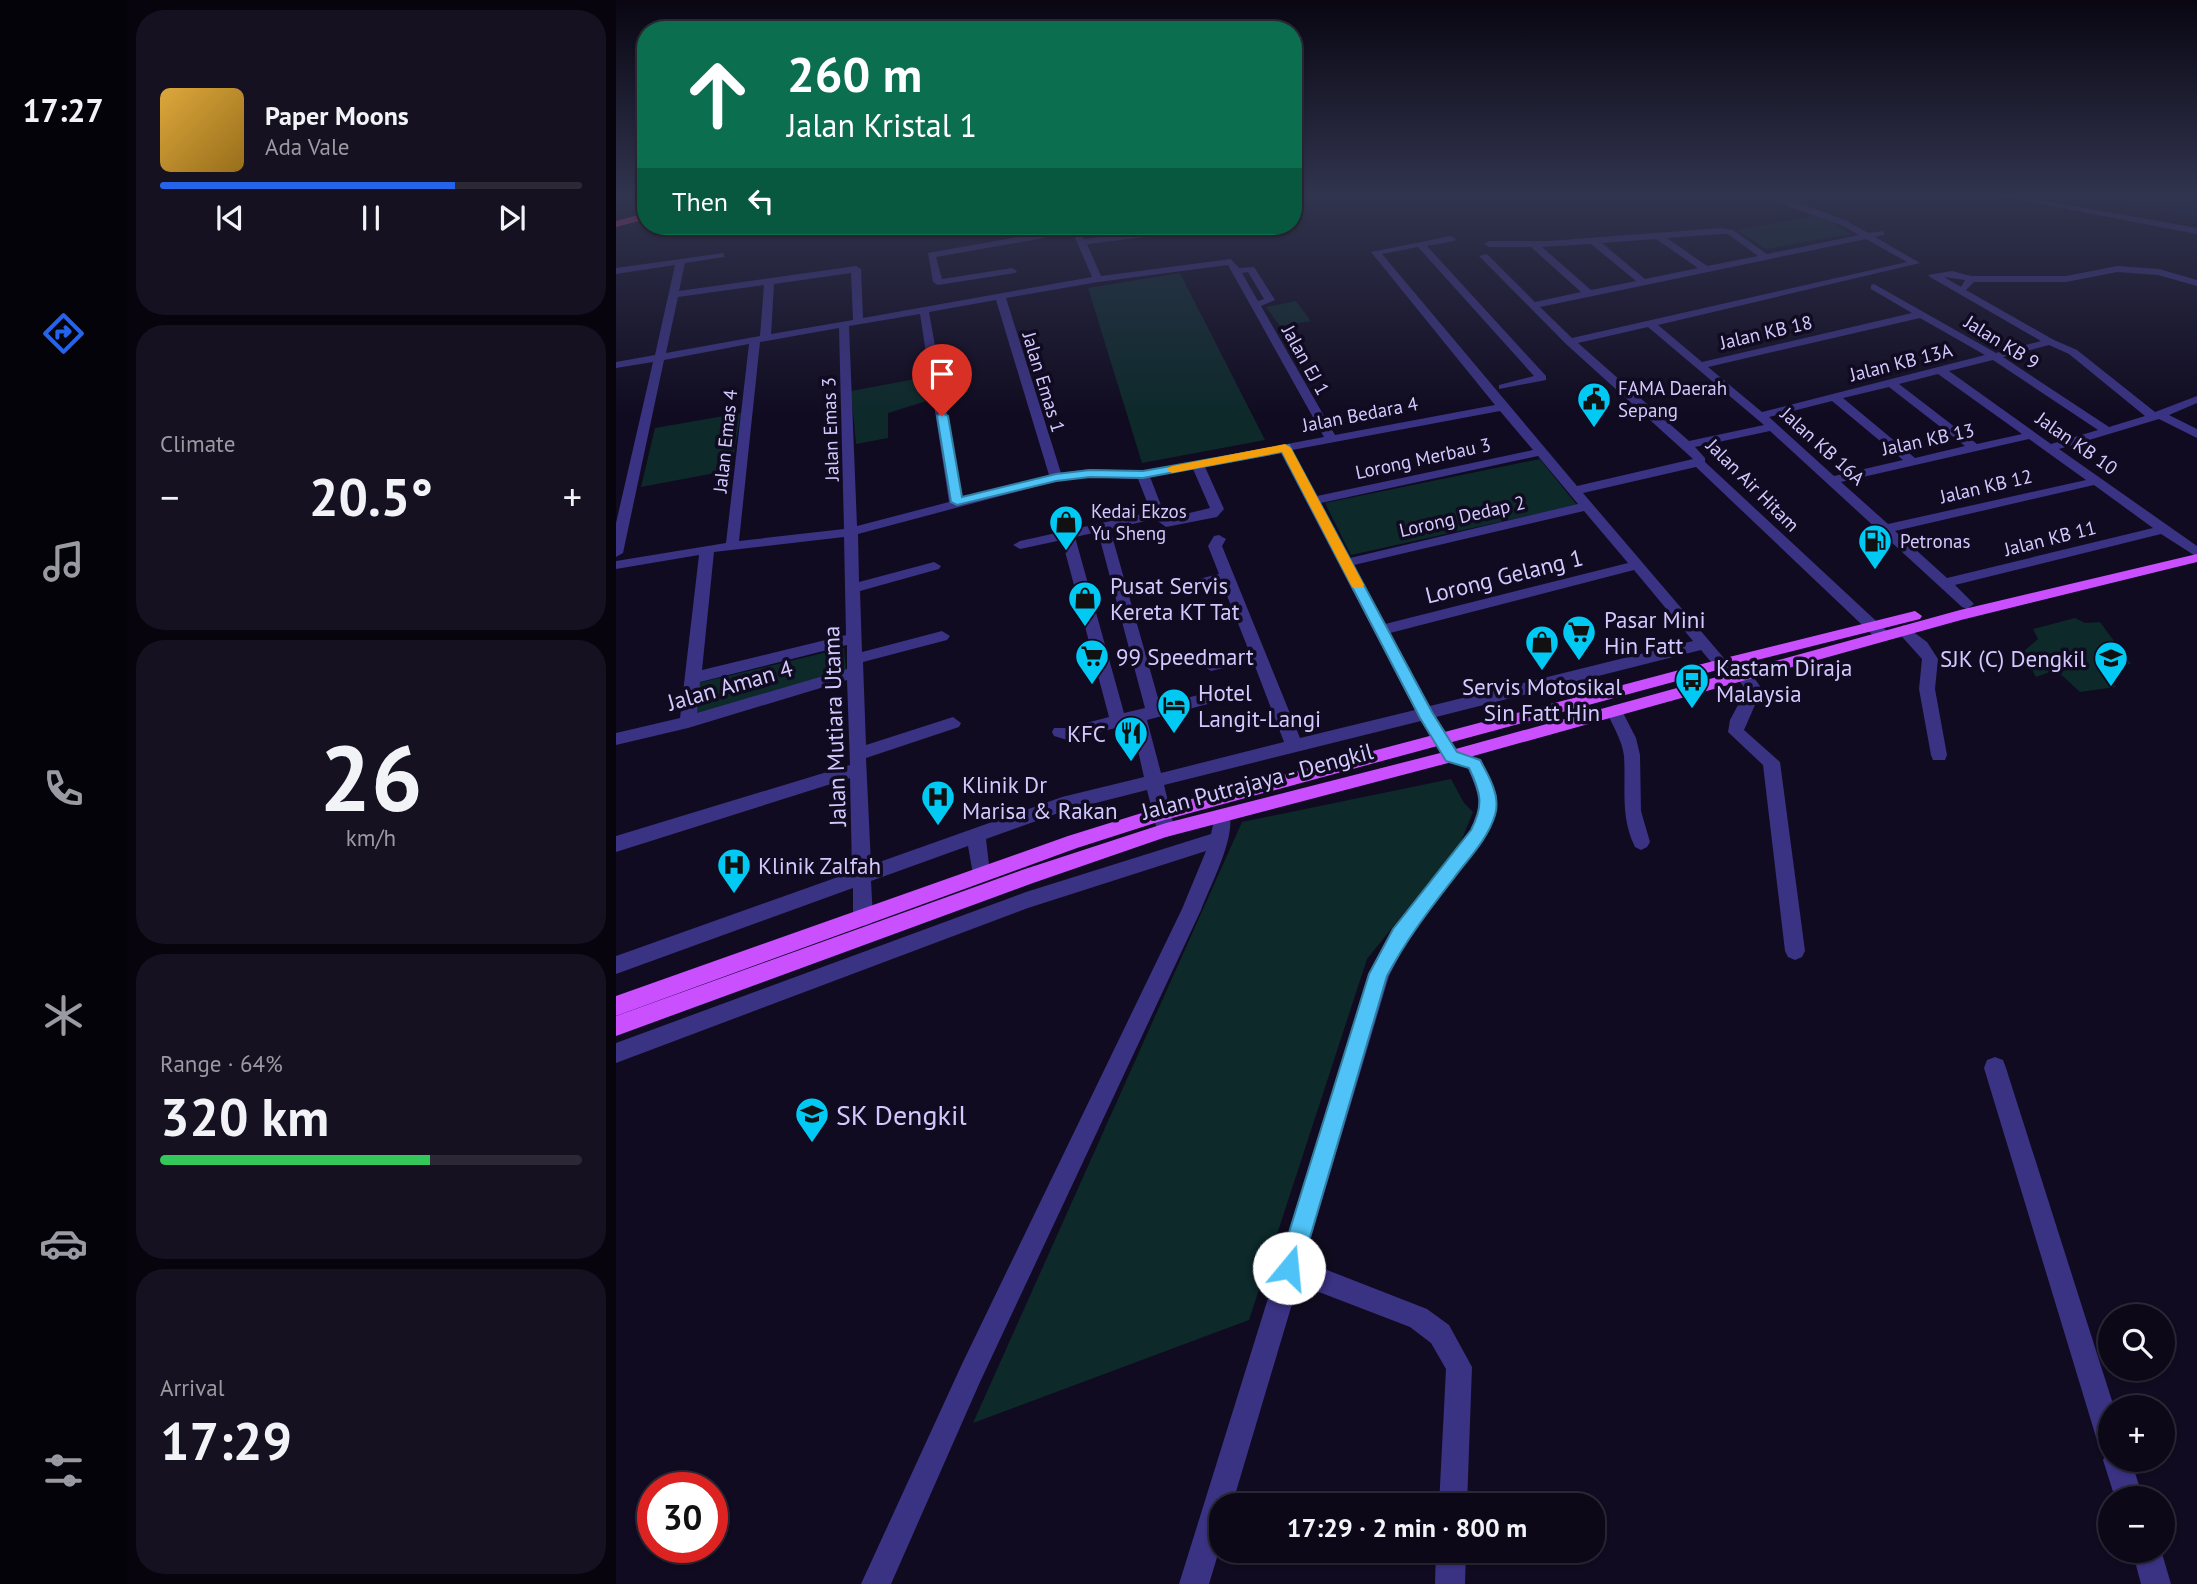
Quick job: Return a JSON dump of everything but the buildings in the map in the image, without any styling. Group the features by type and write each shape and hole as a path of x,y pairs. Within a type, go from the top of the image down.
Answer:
{"main road":[{"path":"1876,631 1967,604 2195,551"},
{"path":"1876,631 1904,630 2195,551"},
{"name":"Jalan Putrajaya - Dengkil","path":"618,1018 1029,876 1163,822 1221,827 1447,748 1721,664 1876,631"},
{"name":"Jalan Putrajaya - Dengkil","path":"618,1018 863,918 1074,841 1163,822 1447,748 1614,711 1744,676 1876,631"}],"street":[{"path":"616,271 643,267"},
{"path":"616,553 680,267"},
{"path":"934,267 936,281 941,282 1012,271"},
{"path":"1011,267 1017,288"},
{"path":"1093,267 1096,275"},
{"path":"616,365 1000,296 1017,288 1142,267"},
{"name":"Jalan EJ 1","path":"1096,275 1233,267 1331,439"},
{"path":"1388,267 1721,664"},
{"path":"1441,267 1542,378 1503,387"},
{"name":"Jalan Air Hitam","path":"1495,267 1570,342 1686,445 1699,458 1699,463 1876,631"},
{"path":"1559,267 1588,293"},
{"path":"1625,267 1643,282"},
{"path":"1532,305 1716,267"},
{"path":"1570,342 1898,267"},
{"path":"674,295 856,269 858,321"},
{"path":"2197,283 2159,272 2118,269 2066,279 1971,279 1952,274 1933,275 2050,342 2073,352 2157,416 2197,434"},
{"path":"1963,291 1971,279"},
{"name":"Jalan Emas 4","path":"732,546 769,282"},
{"name":"Jalan KB 9","path":"1874,287 1994,356 2108,431"},
{"name":"Jalan Emas 1","path":"1000,296 1056,477"},
{"path":"924,310 957,502"},
{"name":"Jalan KB 18","path":"1699,366 1923,314"},
{"name":"Jalan KB 16A","path":"1649,323 1773,426 1967,604"},
{"name":"Jalan Emas 3","path":"844,324 851,532"},
{"name":"Jalan KB 13A","path":"1760,416 2050,342"},
{"name":"Jalan KB 10","path":"1940,370 2195,551"},
{"path":"1891,383 1975,448"},
{"path":"1834,397 1913,462"},
{"path":"2050,448 2157,416 2197,399"},
{"name":"Jalan Bedara 4","path":"706,554 732,546 851,532 1056,477 1090,473 1143,475 1503,407"},
{"path":"1686,445 1773,426"},
{"name":"Jalan KB 13","path":"1832,480 2032,435"},
{"path":"1194,1584 1379,974 1400,935 1477,835 1488,814 1488,796 1475,764 1447,748 1426,715 1285,448"},
{"name":"Lorong Merbau 3","path":"1314,501 1541,452"},
{"path":"1574,491 1699,463"},
{"path":"1143,475 1158,514 1166,523 1212,514 1217,509 1197,464"},
{"name":"Jalan KB 12","path":"1885,529 2096,481"},
{"name":"Lorong Dedap 2","path":"1346,563 1587,506"},
{"path":"1020,545 1158,514"},
{"path":"1103,527 1146,715 1154,781 1163,822"},
{"name":"Jalan KB 11","path":"1945,583 2164,529"},
{"name":"Jalan Mutiara Utama","path":"851,532 863,918"},
{"path":"1067,534 1118,721"},
{"path":"1219,539 1215,546 1294,746"},
{"path":"616,565 706,554"},
{"path":"616,577 706,554"},
{"path":"688,722 706,554"},
{"name":"Lorong Gelang 1","path":"1381,630 1637,565"},
{"path":"853,588 934,566"},
{"path":"1183,587 1227,577"},
{"path":"1904,630 1922,646 1930,659 1927,689 1939,755"},
{"name":"Jalan Aman 4","path":"616,739 688,722 942,636"},
{"path":"692,678 855,638"},
{"path":"616,965 1062,804 1704,644"},
{"path":"1211,666 1258,654"},
{"path":"1744,676 1755,690 1752,700 1736,723 1736,732 1771,762 1795,951"},
{"path":"1059,732 1067,734 1221,695"},
{"path":"1614,711 1628,738 1632,755 1632,811 1641,842"},
{"path":"616,844 858,761 953,723"},
{"path":"618,1018 618,1052 1221,827"},
{"path":"876,1584 971,1373 1191,911 1221,827"},
{"path":"976,836 981,874"},
{"path":"1996,1068 2098,1398"},
{"path":"1289,1268 1418,1318 1440,1334 1458,1367 1453,1493"},
{"path":"1450,1584 1451,1563"},
{"path":"2150,1563 2156,1584"}],"green space":[{"path":"1180,273 1265,440 1142,463 1088,288"},
{"path":"1296,301 1311,321 1280,326 1266,307"},
{"path":"926,377 930,400 888,413 888,438 856,444 851,391"},
{"path":"741,413 731,470 641,487 655,428"},
{"path":"1540,459 1577,505 1351,555 1325,503"},
{"path":"2075,618 2085,623 2100,622 2131,664 2100,667 2116,687 2080,692 2056,670 2036,677 2023,652 2038,639 2033,629"},
{"path":"844,648 846,672 695,715 698,683"},
{"path":"1451,779 1464,803 1473,812 1460,844 1367,959 1249,1320 973,1423 1242,822"}],"slow traffic":[{"path":"1172,469 1285,448 1357,585"}],"place":[{"name":"FAMA Daerah Sepang","path":"1594,429"},
{"name":"Kedai Ekzos Yu Sheng","path":"1066,552"},
{"name":"Petronas","path":"1875,571"},
{"name":"Pusat Servis Kereta KT Tat","path":"1085,628"},
{"name":"Pasar Mini Hin Fatt","path":"1579,662"},
{"name":"Servis Motosikal Sin Fatt Hin","path":"1542,672"},
{"name":"99 Speedmart","path":"1092,686"},
{"name":"SJK (C) Dengkil","path":"2111,688"},
{"name":"Kastam Diraja Malaysia","path":"1692,710"},
{"name":"Hotel Langit-Langi","path":"1174,735"},
{"name":"KFC","path":"1131,763"},
{"name":"Klinik Dr Marisa & Rakan","path":"938,827"},
{"name":"Klinik Zalfah","path":"734,895"},
{"name":"SK Dengkil","path":"812,1144"}],"route":[{"path":"942,416 957,502 1056,477 1090,473 1143,475 1285,448 1426,715 1452,756 1475,764 1480,775 1488,796 1488,814 1477,835 1400,935 1379,974 1289,1268"}]}
